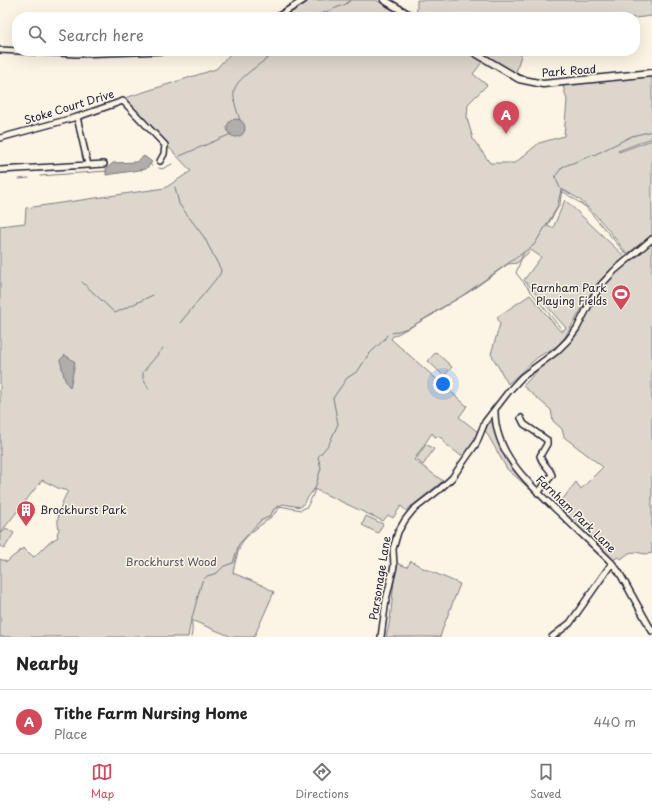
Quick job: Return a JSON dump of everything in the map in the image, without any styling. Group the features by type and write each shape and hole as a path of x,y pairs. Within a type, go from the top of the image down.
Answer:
{"main road":[{"path":"384,0 404,12"},
{"name":"Park Road","path":"480,56 519,79 543,84 652,73"}],"street":[{"path":"286,12 304,0"},
{"path":"0,50 12,51"},
{"name":"Stoke Court Drive","path":"0,138 77,117 123,101 165,145 163,158"},
{"path":"77,117 88,165"},
{"path":"0,170 104,164"},
{"name":"Parsonage Lane","path":"381,637 386,600 394,566 393,550 398,532 405,520 413,510 452,478 476,444 485,422 509,391 522,378 557,351 568,340 601,285 614,271 652,239"},
{"name":"Farnham Park Lane","path":"495,409 495,418 500,439 521,475 612,563 619,572 652,631"},
{"path":"521,418 522,425 547,440 547,444 540,456 542,462 551,471 552,475 538,493"},
{"path":"552,637 570,623 612,563"}],"green space":[{"path":"308,0 376,0 397,12 291,12"},
{"path":"417,0 652,0 652,16 640,17 640,12 416,12"},
{"name":"Brockhurst Wood","path":"228,56 474,56 483,61 473,74 487,85 468,104 467,118 473,139 490,163 515,163 539,143 564,136 567,100 563,86 652,75 652,138 618,151 619,152 652,140 652,235 627,254 604,224 584,203 562,189 560,204 547,226 553,228 565,200 626,258 614,266 596,285 565,337 557,346 538,357 508,384 491,354 500,324 497,317 530,295 561,332 566,328 524,280 541,257 531,250 517,263 508,264 469,292 436,311 434,314 392,337 391,339 467,406 459,417 478,432 475,440 467,454 460,455 443,442 444,440 438,436 435,437 432,433 414,460 443,481 406,511 401,506 393,518 388,515 383,521 314,489 301,507 282,504 269,519 243,541 238,551 233,573 264,586 274,592 254,637 232,637 191,620 188,637 0,637 0,559 7,562 23,548 34,557 47,544 58,537 58,520 61,505 68,491 60,489 42,480 1,532 2,533 6,528 14,533 4,549 0,546 0,226 25,223 26,208 165,188 191,171 130,106 125,98 216,69"},
{"path":"487,56 521,56 516,73"},
{"path":"652,241 652,553 646,554 632,552 621,559 618,557 613,560 556,508 576,482 581,489 603,467 564,437 562,429 553,421 551,410 523,386 542,366 564,347 574,335 601,288 614,273"},
{"path":"436,352 452,367 444,376 428,361"},
{"path":"489,423 494,423 496,433 509,460 532,491 507,469 485,430"},
{"path":"426,444 434,449 423,465 416,459"},
{"path":"366,516 383,524 378,533 362,525"},
{"path":"411,561 423,568 460,584 440,637 386,637 390,619 396,563 407,567"}],"shaded area":[{"path":"232,119 240,119 245,124 243,135 240,137 232,137 227,132 227,124"},
{"path":"144,156 152,162 146,169 106,175 106,169 113,163 136,162"},
{"path":"65,355 75,362 70,388 65,380 60,360"}],"waterway":[{"path":"326,12 346,4 351,0"},
{"path":"240,120 234,99 235,87 239,81 270,56"},
{"path":"392,333 411,327 462,296 534,245 557,208 561,190 555,177 562,167 596,154 632,136 652,131"},
{"path":"180,156 231,134"},
{"path":"159,168 162,169 172,164"},
{"path":"40,176 107,171"},
{"path":"19,179 29,178"},
{"path":"175,187 179,204 204,237 221,270 220,274 180,323"},
{"path":"562,191 586,207 625,253"},
{"path":"523,254 516,273 563,331"},
{"path":"82,282 115,313 153,295"},
{"path":"191,637 192,618 202,581 207,576 217,573 224,566 233,563 239,544 260,521 270,516 274,509 279,506 301,510 307,507 313,495 321,468 318,457 329,444 338,424 333,398 347,378 358,371 368,355 384,340 387,335"},
{"path":"149,389 143,379 143,372 163,348"}],"place":[{"name":"Tithe Farm Nursing Home","path":"506,134"},
{"name":"Farnham Park Playing Fields","path":"621,311"},
{"name":"Brockhurst Park","path":"26,527"}]}
